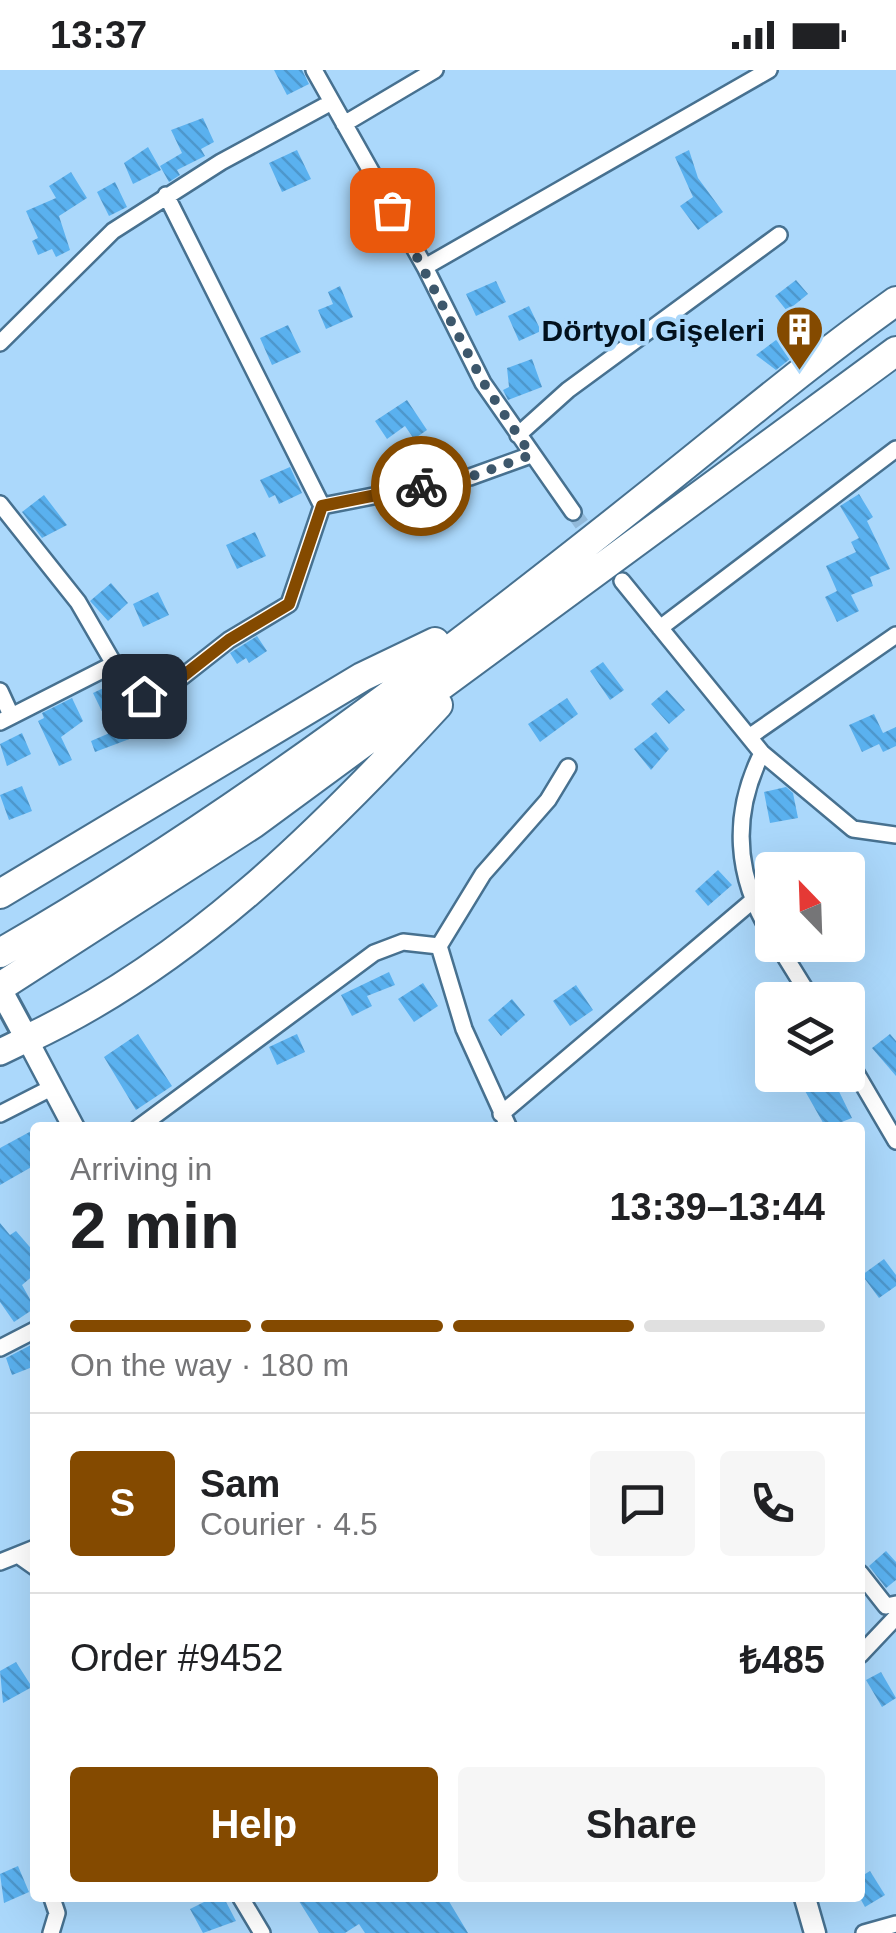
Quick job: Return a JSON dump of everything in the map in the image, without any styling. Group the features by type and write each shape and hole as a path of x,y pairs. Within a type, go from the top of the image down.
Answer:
{"highway":[{"path":"8,948 233,806 523,591 806,366 896,302"},
{"path":"0,988 253,824 896,352"},
{"path":"0,894 362,677 422,650 523,591"},
{"path":"0,1052 80,1014 160,964 264,875 402,746 437,706 546,612"}],"main road":[{"path":"0,988 28,1040"}],"street":[{"path":"314,70 425,267 483,382 573,512"},
{"path":"344,124 435,70"},
{"path":"425,267 769,70"},
{"path":"0,343 113,232 166,195 330,103"},
{"path":"0,504 78,602 114,664 144,696 159,695 229,640 289,604 322,506 166,195"},
{"path":"518,435 568,390 779,236"},
{"path":"660,628 896,449"},
{"path":"322,506 470,477 531,455"},
{"path":"622,581 762,753 853,829 896,835"},
{"path":"749,737 896,635"},
{"path":"0,691 6,718 114,664"},
{"path":"755,907 739,825 748,781 762,753"},
{"path":"568,767 548,800 483,874 439,946 464,1029 505,1121 752,902"},
{"path":"146,1122 374,953 403,942 439,946"},
{"path":"28,1040 71,1122"},
{"path":"0,1114 53,1087"},
{"path":"865,1088 896,1140"},
{"path":"0,1348 30,1333"},
{"path":"0,1562 30,1550"},
{"path":"18,1555 30,1563"},
{"path":"865,1579 886,1606 896,1604"},
{"path":"865,1650 896,1617"},
{"path":"51,1933 57,1912 53,1902"},
{"path":"243,1902 262,1933"},
{"path":"806,1902 814,1933"},
{"path":"864,1933 896,1924"}],"building":[{"path":"274,70 302,70 309,84 287,95"},
{"path":"203,118 214,142 201,149 205,156 177,170 180,175 169,182 160,166 182,153 171,130"},
{"path":"148,147 161,170 133,184 124,163"},
{"path":"297,150 311,179 282,192 269,163"},
{"path":"689,150 698,178 723,212 698,230 680,206 693,197 675,157"},
{"path":"71,172 87,198 59,216 70,250 56,257 52,249 38,255 32,241 38,238 26,211 56,198 49,186"},
{"path":"115,182 127,207 109,216 97,192"},
{"path":"796,280 808,294 787,311 775,296"},
{"path":"496,281 506,302 476,316 466,294"},
{"path":"340,286 353,317 326,329 318,310 333,304 328,292"},
{"path":"529,306 541,331 519,341 508,316"},
{"path":"288,325 301,352 272,365 260,338"},
{"path":"776,340 795,355 776,370 756,355"},
{"path":"532,359 542,387 508,400 503,390 509,387 507,368"},
{"path":"407,400 427,430 414,439 405,426 387,439 375,421"},
{"path":"290,467 302,493 279,504 275,495 269,498 260,480"},
{"path":"859,494 873,517 867,521 890,569 870,577 873,586 851,595 859,611 837,622 825,597 837,591 826,566 856,552 851,542 859,538 840,506"},
{"path":"44,495 67,525 42,538 22,512"},
{"path":"255,532 266,556 237,569 226,545"},
{"path":"111,583 128,603 108,621 90,601"},
{"path":"158,592 169,615 143,627 133,604"},
{"path":"257,636 267,651 249,663 246,658 237,664 230,653"},
{"path":"603,662 624,690 610,700 590,671"},
{"path":"114,683 119,694 124,692 140,735 95,752 91,741 112,732 93,693"},
{"path":"667,690 685,710 669,724 651,704"},
{"path":"72,698 83,721 61,737 72,760 59,766 38,721 44,718 42,713"},
{"path":"567,698 578,714 540,742 528,724"},
{"path":"874,714 883,733 896,727 896,746 883,752 879,744 862,752 849,725"},
{"path":"656,732 669,749 651,770 634,749"},
{"path":"22,733 31,754 7,766 0,744"},
{"path":"22,786 32,811 9,820 0,795"},
{"path":"786,787 793,793 798,818 770,823 764,792"},
{"path":"718,870 732,885 708,906 695,891"},
{"path":"389,972 395,985 367,996 372,1006 352,1016 341,995"},
{"path":"423,983 438,1006 414,1022 398,999"},
{"path":"576,985 593,1010 570,1026 553,1001"},
{"path":"512,999 525,1015 501,1036 488,1020"},
{"path":"138,1034 172,1086 136,1110 104,1057"},
{"path":"297,1034 305,1052 277,1065 269,1047"},
{"path":"890,1034 896,1041 896,1076 872,1048"},
{"path":"806,1092 839,1092 852,1118 823,1122"},
{"path":"30,1132 30,1168 0,1185 0,1148"},
{"path":"0,1223 10,1235 16,1231 30,1247 30,1278 22,1285 30,1299 30,1311 14,1322 0,1302"},
{"path":"884,1259 896,1275 896,1286 879,1298 865,1279 865,1273"},
{"path":"30,1346 30,1368 12,1375 6,1358"},
{"path":"886,1551 896,1562 896,1580 886,1588 869,1566"},
{"path":"16,1662 30,1688 3,1703 0,1671"},
{"path":"881,1672 896,1698 882,1707 866,1680"},
{"path":"18,1866 29,1892 4,1903 0,1874"},
{"path":"870,1871 885,1895 865,1907 862,1902 865,1874"},
{"path":"204,1902 226,1902 236,1921 203,1933 190,1909"},
{"path":"300,1902 449,1902 468,1933 365,1933 359,1924 345,1933 319,1933"}],"tunnel":[{"path":"573,512 597,545"}],"way so far":[{"path":"392,210 483,382 531,455 470,477 421,486"}],"place":[{"name":"Dörtyol Gişeleri","path":"800,372"}],"route":[{"path":"144,696 159,695 229,640 289,604 322,506 421,486"}]}
